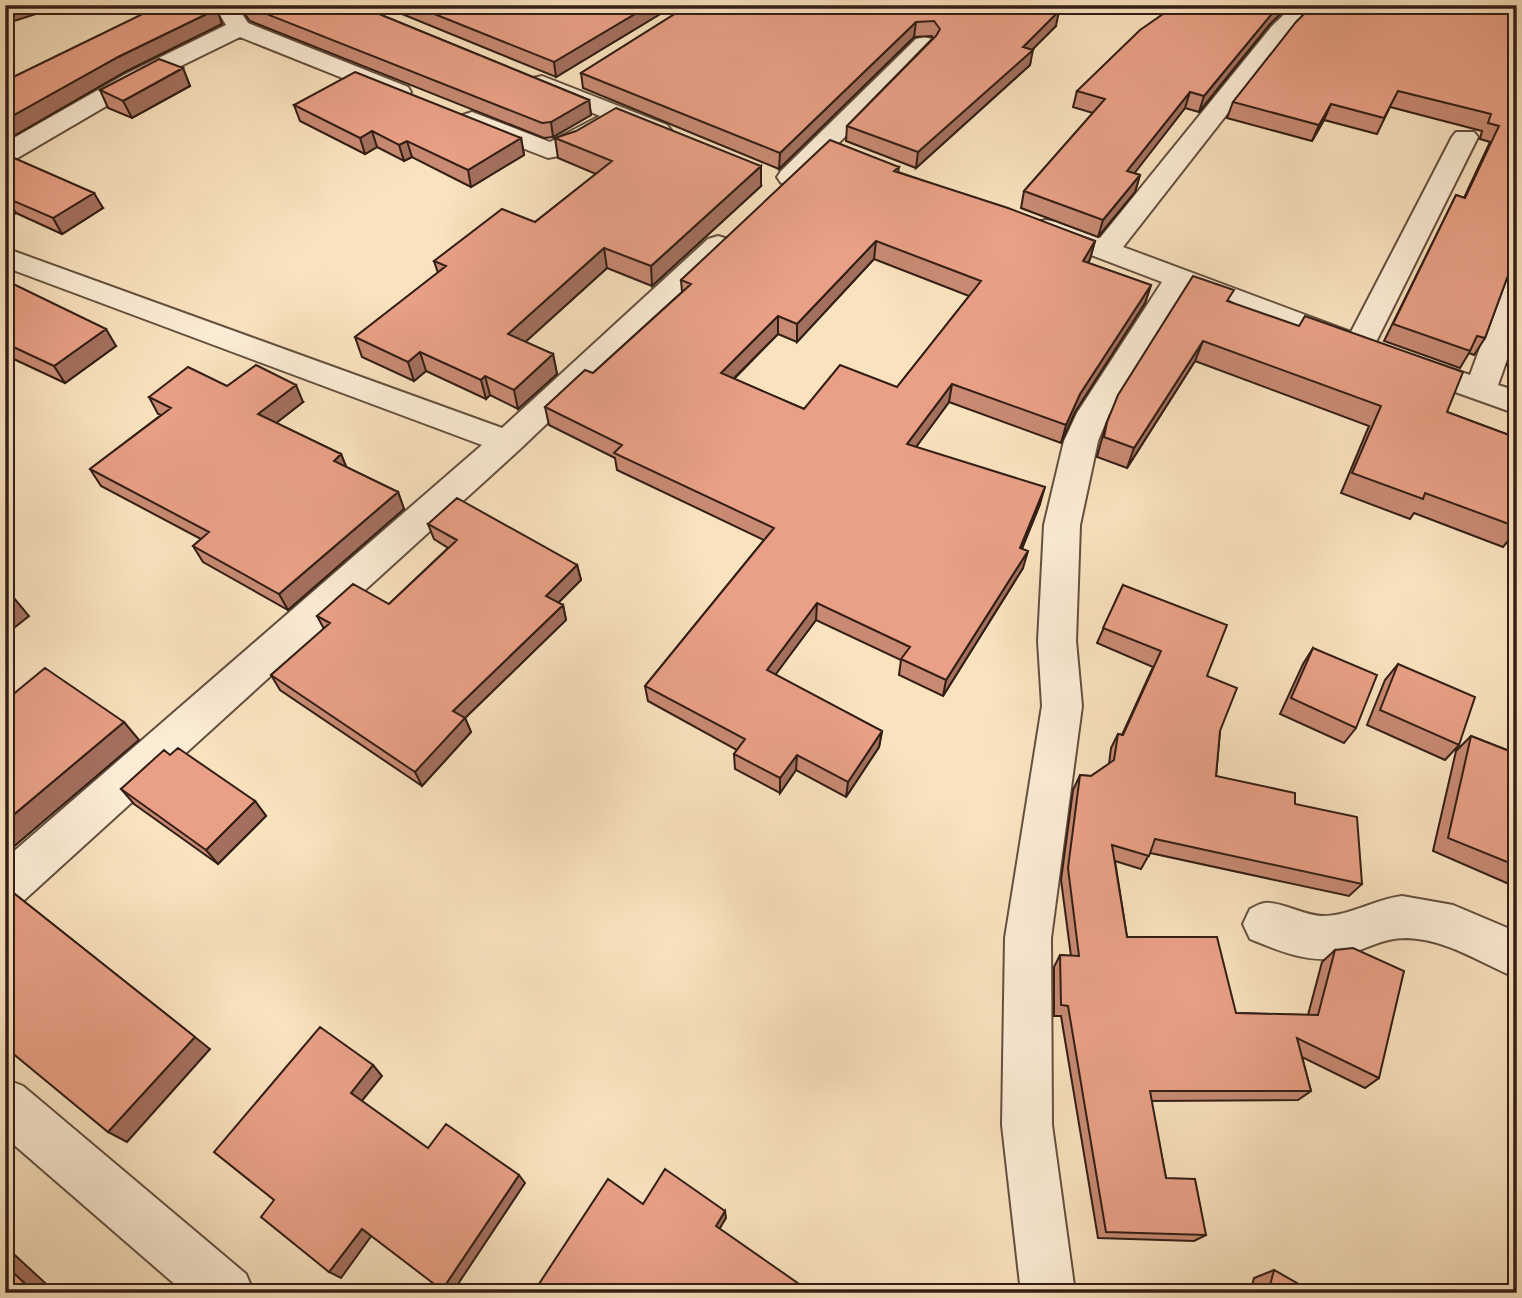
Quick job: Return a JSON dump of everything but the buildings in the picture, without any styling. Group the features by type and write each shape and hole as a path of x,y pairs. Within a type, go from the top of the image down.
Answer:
{"street":[{"path":"225,5 239,28 427,103"},
{"path":"1105,251 1279,31 1308,5"},
{"path":"5,154 135,79 239,28"},
{"path":"5,888 508,442 766,196 838,150 923,44"},
{"path":"521,75 682,140"},
{"path":"558,90 582,76"},
{"path":"453,113 548,150 560,148 618,113"},
{"path":"1359,347 1465,137"},
{"path":"1017,217 1359,347 1517,403"},
{"path":"5,257 508,442"},
{"path":"1048,1293 1027,1125 1028,938 1062,706 1057,641 1062,525 1081,441 1093,413 1178,279"},
{"path":"1480,390 1517,288"},
{"path":"1266,924 1308,937 1335,937 1387,918 1428,920 1471,932 1517,956"},
{"path":"5,1104 227,1293"}]}
